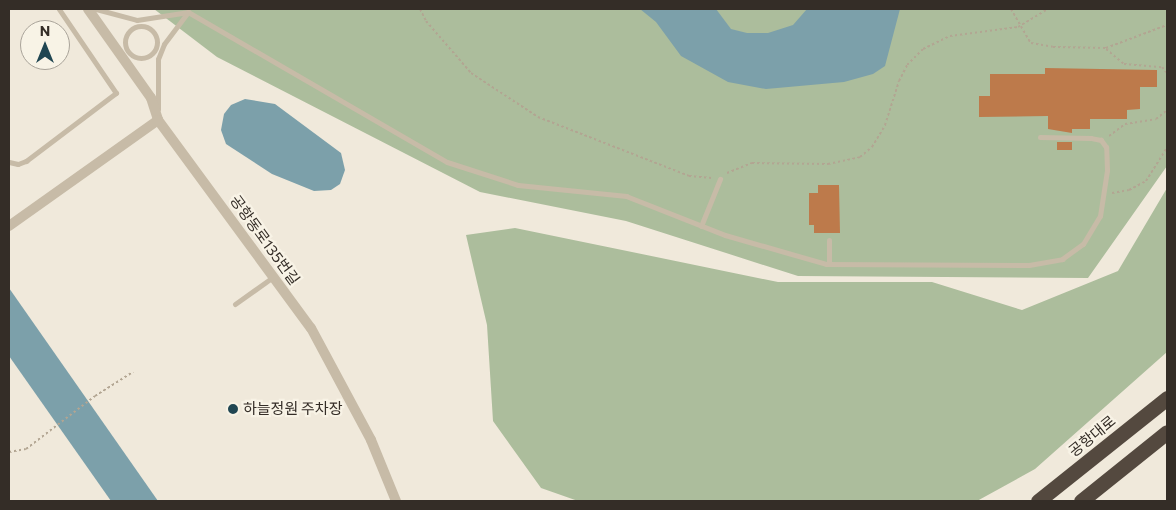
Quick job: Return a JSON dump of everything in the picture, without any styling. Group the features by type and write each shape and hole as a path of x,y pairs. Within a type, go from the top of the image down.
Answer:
{"highway":[{"name":"공항대로","path":"1038,501 1167,398"},
{"path":"1081,501 1167,432"}],"street":[{"name":"공항동로135번길","path":"88,9 125,54 151,98 158,120 311,328 345,387 396,501"},
{"path":"9,226 158,120"}],"lane":[{"path":"9,162 18,164 26,161 116,93 59,9"},
{"path":"96,9 147,27 155,34 155,49"},
{"path":"155,49 142,57 125,54 126,37 137,24 188,12 447,162 518,185 626,196 701,226 791,256 829,264 1053,263 1074,252 1091,234 1100,216 1105,193 1107,156 1103,144 1091,138 1040,137"},
{"path":"158,120 161,52 188,12"},
{"path":"155,49 161,52"},
{"path":"701,226 720,179"},
{"path":"829,240 829,264"},
{"path":"235,304 273,277"}],"path":[{"path":"420,9 426,21 471,73 538,117 689,176 720,179 738,166 752,162 828,164 860,157 872,148 885,125 899,80 908,65 923,49 950,36 1003,30 1021,25 1048,9"},
{"path":"1011,9 1030,43 1041,46 1106,48 1167,25"},
{"path":"1106,48 1124,64 1162,67 1167,73"},
{"path":"1103,144 1117,128 1156,119 1167,110"},
{"path":"1105,193 1129,190 1146,181 1167,148"},
{"path":"9,452 26,449 43,434 95,396 133,372"}],"green space":[{"path":"154,9 1167,9 1167,166 1088,278 798,276 626,221 480,192 217,57"},
{"path":"1167,188 1167,352 1035,469 977,501 578,501 541,488 493,421 487,325 466,235 515,228 778,282 932,282 1022,310 1118,271"}],"water":[{"path":"640,9 716,9 731,29 747,33 768,33 793,25 807,9 900,9 885,66 873,74 844,82 766,89 728,82 681,56 656,22"},
{"path":"245,99 275,104 341,153 345,170 340,184 331,190 314,191 272,174 226,144 221,130 224,114 231,105"},
{"path":"9,288 158,501 111,501 9,356"}],"building":[{"path":"1045,68 1157,70 1157,87 1140,87 1140,109 1127,110 1127,119 1090,119 1090,129 1072,129 1072,133 1048,129 1048,116 979,117 979,96 990,96 990,74 1045,74"},
{"path":"1057,142 1072,142 1072,150 1057,150"},
{"path":"818,185 839,185 840,233 814,233 814,225 809,225 809,193 818,193"}],"place":[{"name":"하늘정원 주차장","path":"233,409"}]}
